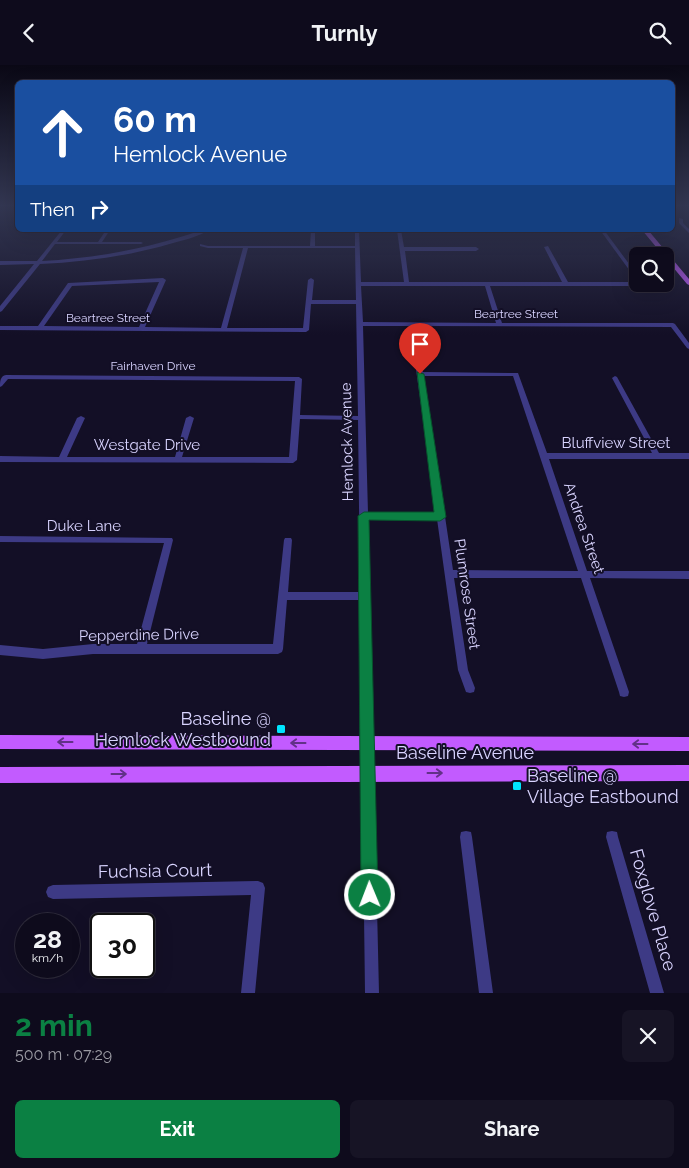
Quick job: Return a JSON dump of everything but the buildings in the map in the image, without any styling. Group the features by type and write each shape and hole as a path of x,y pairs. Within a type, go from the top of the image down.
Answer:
{"main road":[{"path":"660,248 689,283"},
{"path":"670,248 689,271"},
{"name":"Baseline Avenue","path":"0,742 689,744"},
{"name":"Baseline Avenue","path":"0,775 689,773"}],"street":[{"path":"0,310 50,248"},
{"path":"38,263 86,260 152,248"},
{"path":"0,263 80,263 127,257 160,248"},
{"path":"223,329 246,248"},
{"name":"Hemlock Avenue","path":"357,248 366,596 366,743 372,993"},
{"path":"547,248 566,284"},
{"path":"615,248 629,268"},
{"path":"407,284 402,249 476,249"},
{"path":"39,329 70,284 163,280 140,329"},
{"path":"311,280 308,302 358,302"},
{"path":"358,284 629,284"},
{"path":"487,284 500,325"},
{"name":"Beartree Street","path":"0,328 306,330 308,302"},
{"name":"Beartree Street","path":"359,325 673,325"},
{"name":"Plumrose Street","path":"413,325 462,670 470,688"},
{"path":"673,325 689,347"},
{"path":"420,374 516,374"},
{"name":"Andrea Street","path":"516,374 624,692"},
{"name":"Fairhaven Drive","path":"0,385 6,377 299,379 296,417"},
{"path":"615,378 657,456"},
{"path":"296,417 362,418"},
{"name":"Westgate Drive","path":"0,459 293,459 296,417"},
{"path":"62,459 81,418"},
{"path":"178,459 190,418"},
{"name":"Bluffview Street","path":"544,456 689,457"},
{"path":"364,516 440,517"},
{"name":"Duke Lane","path":"0,539 169,539 141,649"},
{"path":"288,540 283,596 366,596"},
{"path":"449,574 689,575"},
{"name":"Pepperdine Drive","path":"0,651 43,653 93,649 278,649 283,596"},
{"path":"466,837 486,993"},
{"name":"Foxglove Place","path":"612,837 657,993"},
{"name":"Fuchsia Court","path":"53,892 258,888 248,993"}],"place":[{"name":"Baseline @ Hemlock Westbound","path":"281,729"},
{"name":"Baseline @ Village Eastbound","path":"517,786"}],"route":[{"path":"370,895 364,516 440,517 420,374"}]}
